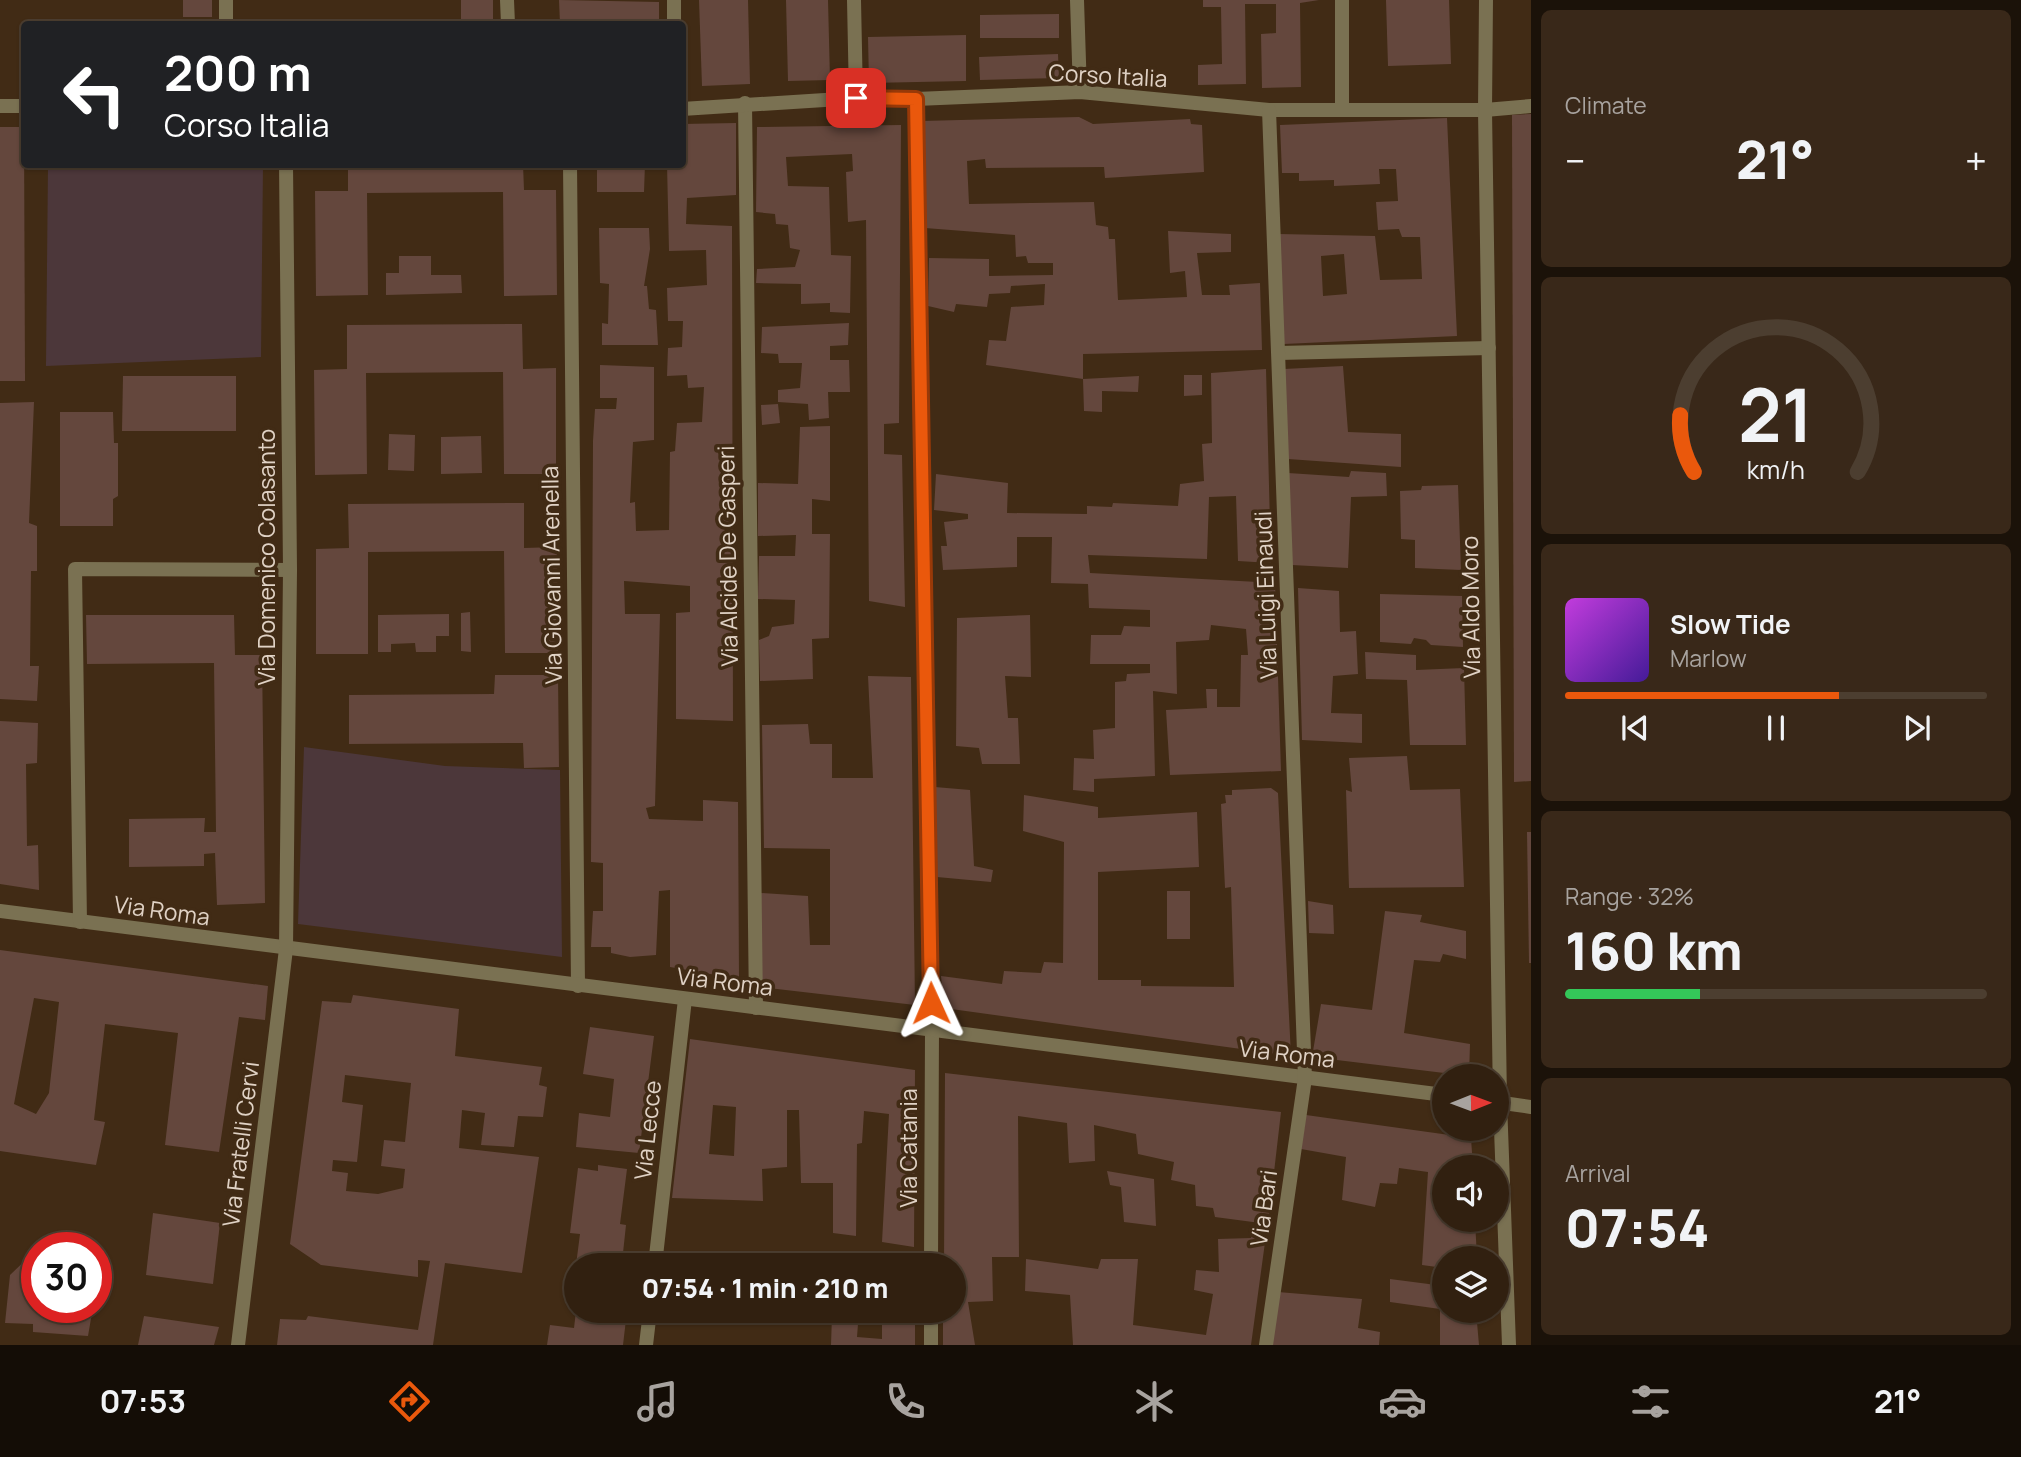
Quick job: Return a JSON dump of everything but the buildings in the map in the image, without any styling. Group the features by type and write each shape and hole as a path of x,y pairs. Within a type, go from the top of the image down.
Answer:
{"street":[{"path":"226,0 226,21"},
{"path":"507,0 508,21"},
{"path":"674,0 674,21"},
{"path":"854,0 856,98"},
{"path":"1077,0 1080,92"},
{"path":"1342,0 1342,110"},
{"name":"Via Aldo Moro","path":"1486,0 1485,110 1498,1064"},
{"name":"Corso Italia","path":"686,109 856,98 916,99 1080,92 1269,110 1485,110 1531,106"},
{"name":"Via Catania","path":"916,99 932,1030 931,1253"},
{"name":"Via Alcide De Gasperi","path":"745,103 756,1008"},
{"path":"0,106 21,106"},
{"name":"Via Luigi Einaudi","path":"1269,110 1305,1078"},
{"name":"Via Domenico Colasanto","path":"286,168 290,570 286,949"},
{"name":"Via Giovanni Arenella","path":"570,168 578,986"},
{"path":"1279,353 1489,348"},
{"path":"79,922 75,569 290,570"},
{"name":"Via Roma","path":"0,911 1432,1094"},
{"name":"Via Fratelli Cervi","path":"238,1345 286,949"},
{"name":"Via Lecce","path":"656,1253 685,999"},
{"name":"Via Bari","path":"1266,1345 1305,1078"},
{"path":"1509,1104 1531,1107"},
{"name":"Via Aldo Moro","path":"1500,1141 1509,1345"},
{"path":"646,1345 649,1323"},
{"path":"930,1345 931,1323"}],"shaded area":[{"path":"48,168 263,168 261,357 46,366"},
{"path":"304,747 445,766 560,770 562,957 298,924"}],"route":[{"path":"856,98 916,99 931,1003"}]}
